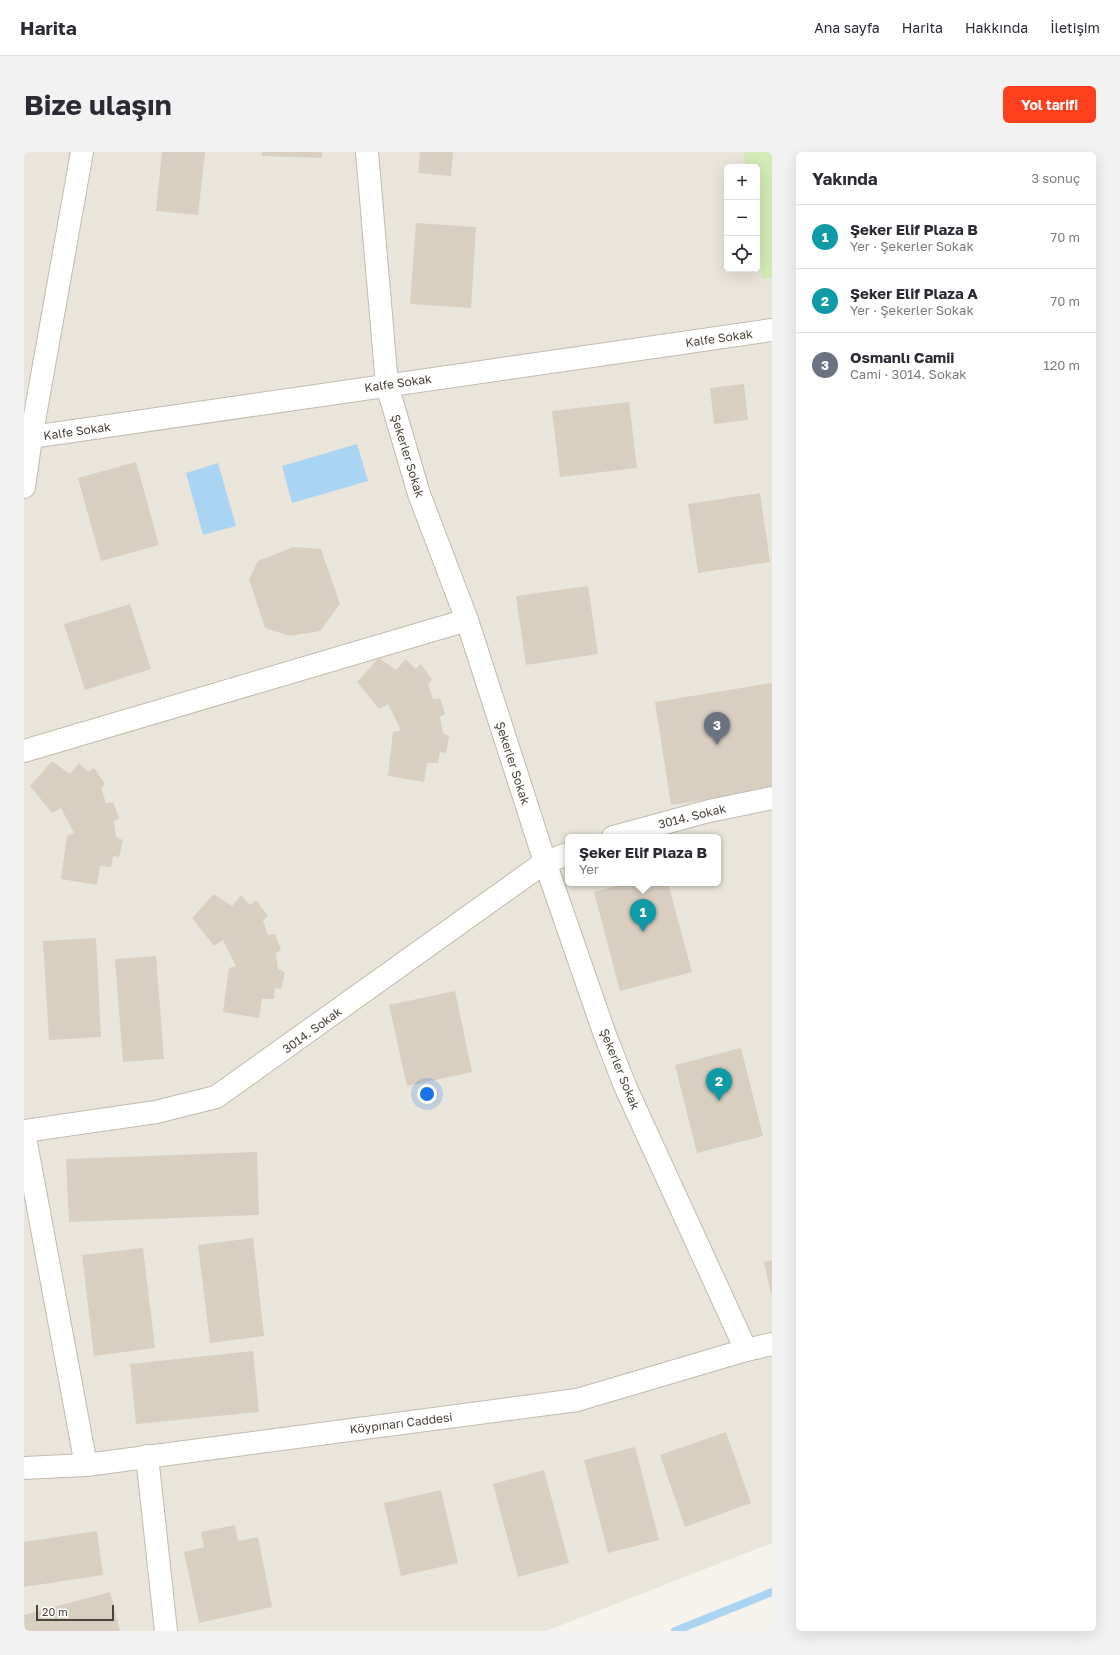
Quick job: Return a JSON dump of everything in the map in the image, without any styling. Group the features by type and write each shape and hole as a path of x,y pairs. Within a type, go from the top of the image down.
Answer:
{"street":[{"path":"24,487 27,438 82,152"},
{"name":"Şekerler Sokak","path":"367,152 387,385 419,494 467,620 545,862 604,1032 625,1086 746,1350"},
{"name":"Kalfe Sokak","path":"27,438 772,330"},
{"path":"24,751 467,620"},
{"name":"3014. Sokak","path":"625,834 709,811 772,798"},
{"name":"3014. Sokak","path":"24,1131 156,1112 216,1096 545,862 565,855"},
{"path":"24,1131 86,1464"},
{"name":"Köypınarı Caddesi","path":"24,1468 86,1464 577,1400 746,1350 772,1344"},
{"path":"147,1456 166,1631"}],"shaded area":[{"path":"24,152 772,152 772,1543 546,1631 24,1631"}],"green space":[{"path":"743,152 772,152 772,278 762,279 760,265 760,164 745,164"}],"water":[{"path":"357,444 368,481 292,503 282,466"},
{"path":"218,463 236,526 203,535 186,473"}],"building":[{"path":"162,152 205,152 198,215 156,211"},
{"path":"262,152 322,152 322,158 262,156"},
{"path":"420,152 453,152 451,176 418,173"},
{"path":"416,223 476,227 471,308 410,304"},
{"path":"744,384 748,420 714,424 710,388"},
{"path":"629,402 637,468 560,477 552,411"},
{"path":"136,462 159,545 101,561 78,478"},
{"path":"760,493 770,562 698,573 688,504"},
{"path":"293,547 321,549 340,604 320,631 290,636 265,628 249,579 258,561"},
{"path":"588,586 598,654 526,665 516,596"},
{"path":"130,604 151,669 85,690 64,624"},
{"path":"379,658 396,670 406,659 415,669 421,664 432,680 428,684 433,699 440,698 445,714 440,717 443,733 449,736 446,753 440,752 438,763 427,763 424,782 388,776 393,732 401,730 388,704 379,709 357,682"},
{"path":"772,683 772,789 671,805 655,702"},
{"path":"52,761 70,774 79,763 88,772 94,768 105,784 101,788 106,803 113,802 119,818 114,821 116,837 123,840 119,857 113,856 111,867 100,866 97,885 61,879 67,836 74,833 61,808 52,813 30,786"},
{"path":"617,886 669,886 692,972 620,991 594,892"},
{"path":"214,894 232,906 241,895 250,905 256,900 268,916 263,921 268,935 275,934 281,950 276,953 278,969 285,972 281,989 275,988 274,999 262,999 259,1018 223,1012 229,968 236,966 223,940 214,946 192,918"},
{"path":"96,938 101,1037 49,1040 43,941"},
{"path":"156,956 164,1059 123,1062 115,959"},
{"path":"455,991 472,1072 407,1086 389,1005"},
{"path":"741,1048 763,1136 697,1153 675,1065"},
{"path":"257,1152 259,1215 69,1222 66,1159"},
{"path":"253,1238 264,1336 210,1343 198,1245"},
{"path":"143,1248 155,1348 94,1356 82,1255"},
{"path":"772,1260 772,1294 771,1294 764,1262"},
{"path":"253,1351 259,1412 136,1424 130,1364"},
{"path":"726,1432 751,1503 685,1527 660,1455"},
{"path":"635,1447 659,1540 608,1553 584,1460"},
{"path":"544,1470 569,1563 518,1577 493,1484"},
{"path":"441,1490 458,1563 401,1576 384,1503"},
{"path":"235,1525 238,1541 258,1537 272,1607 199,1623 184,1552 204,1547 201,1532"},
{"path":"97,1531 103,1575 24,1587 24,1542"},
{"path":"110,1592 120,1631 25,1631 24,1615"}],"waterway":[{"path":"675,1631 772,1592"}],"place":[{"name":"Osmanlı Camii","path":"717,745"},
{"name":"Şeker Elif Plaza B","path":"643,932"},
{"name":"Şeker Elif Plaza A","path":"719,1101"}]}
